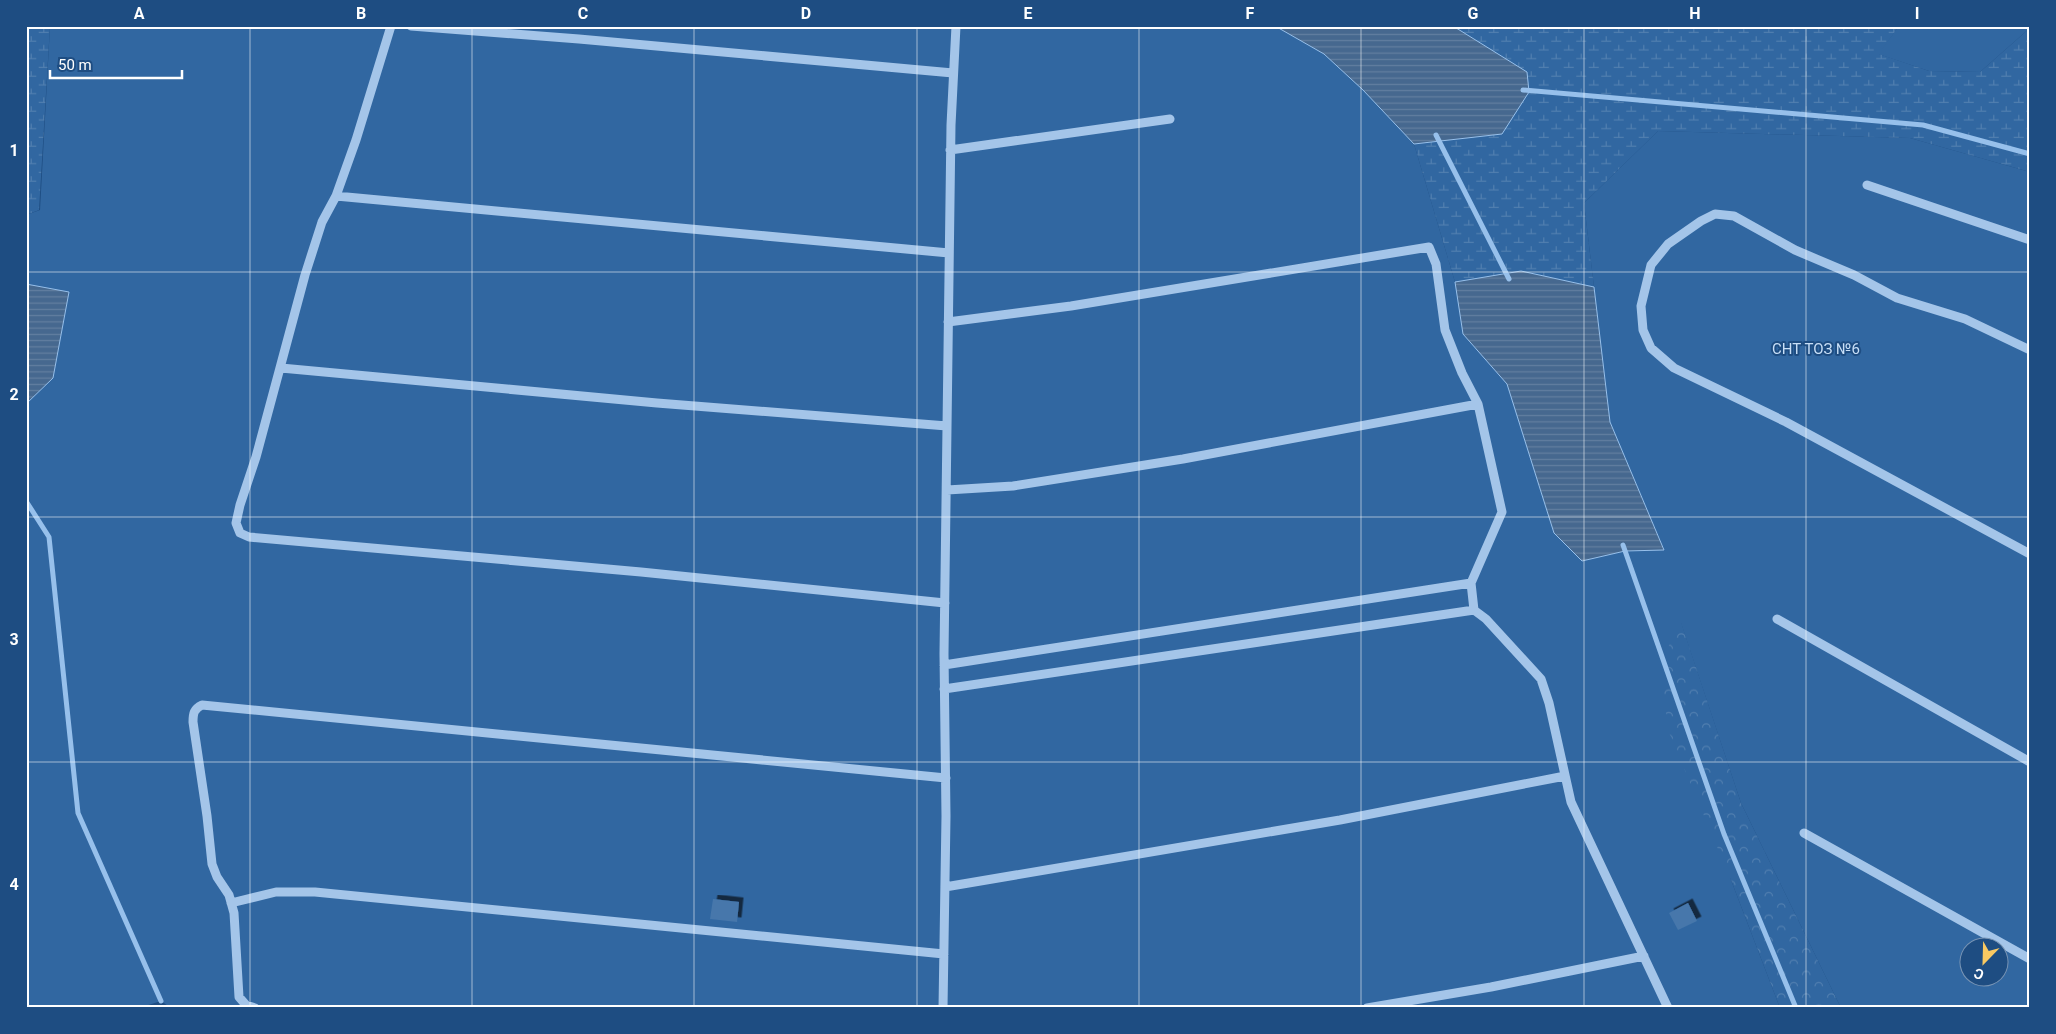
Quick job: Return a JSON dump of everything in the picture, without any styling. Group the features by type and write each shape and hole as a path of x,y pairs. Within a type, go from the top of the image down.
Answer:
{"street":[{"path":"392,26 356,140 336,196 322,222 305,275 281,368 236,523 240,533 249,537 641,572 945,603"},
{"path":"411,26 579,39 953,73"},
{"path":"943,1008 946,778 944,665 950,150 956,26"},
{"path":"950,150 1170,119"},
{"path":"1867,185 2030,240"},
{"path":"336,196 949,253"},
{"path":"2030,350 1965,320 1897,298 1854,275 1795,250 1734,216 1715,214 1701,221 1668,244 1651,265 1641,306 1643,330 1651,348 1674,368 1786,422 2030,554"},
{"path":"948,322 1070,306 1429,247 1436,264 1440,308 1445,330 1462,373 1478,404 1502,512 1471,583 1474,610 1493,626 1541,679 1549,703 1571,802 1668,1008"},
{"path":"281,368 657,403 947,426"},
{"path":"947,490 1013,486 1183,459 1478,404"},
{"path":"944,665 1471,583"},
{"path":"944,689 1474,610"},
{"path":"1776,619 2030,762"},
{"path":"255,1008 246,1005 239,998 236,953 237,933 231,902 217,878 209,847 207,816 193,722 193,713 202,706 210,704 846,770 946,778"},
{"path":"945,887 1340,820 1565,776"},
{"path":"1804,833 2030,959"},
{"path":"231,902 276,892 295,890 944,954"},
{"path":"1367,1008 1491,987 1644,956"}],"green space":[{"path":"26,26 50,26 39,210 26,215"},
{"name":"СНТ ТОЗ №6","path":"50,26 1275,26 1324,54 1363,90 1414,144 1455,282 1463,334 1507,384 1554,532 1582,561 1625,551 1664,549 1610,422 1584,203 1658,131 1910,138 2030,172 2030,1008 1841,1008 1741,803 1681,623 1731,880 1780,1008 171,1008 161,1001 139,1008 26,1008 26,404 53,378 69,292 26,284 26,215 40,210"},
{"path":"1453,26 1836,26 1841,29 1843,26 1899,26 1879,54 1929,71 1980,72 2030,28 2030,172 1910,138 1658,131 1584,203 1594,287 1521,271 1455,282 1414,144 1502,134 1526,72"},
{"path":"1899,26 2030,26 2030,28 1980,72 1929,71 1878,54"},
{"path":"1681,622 1741,803 1841,1008 1780,1008 1731,880 1668,730 1660,663"}],"shaded area":[{"path":"1275,26 1453,26 1527,72 1529,92 1502,134 1414,144 1363,90 1324,54"},
{"path":"1521,271 1594,287 1610,422 1664,550 1625,551 1582,561 1554,533 1507,384 1463,334 1455,282"},
{"path":"26,284 69,292 53,378 26,404"}],"building":[{"path":"713,899 739,902 737,922 710,919"},
{"path":"1688,903 1697,921 1678,930 1669,913"}],"waterway":[{"path":"1523,90 1923,125 2030,154"},
{"path":"1436,135 1509,279"},
{"path":"26,501 49,537 78,813 161,1001"},
{"path":"1623,545 1724,834 1796,1008"}]}
